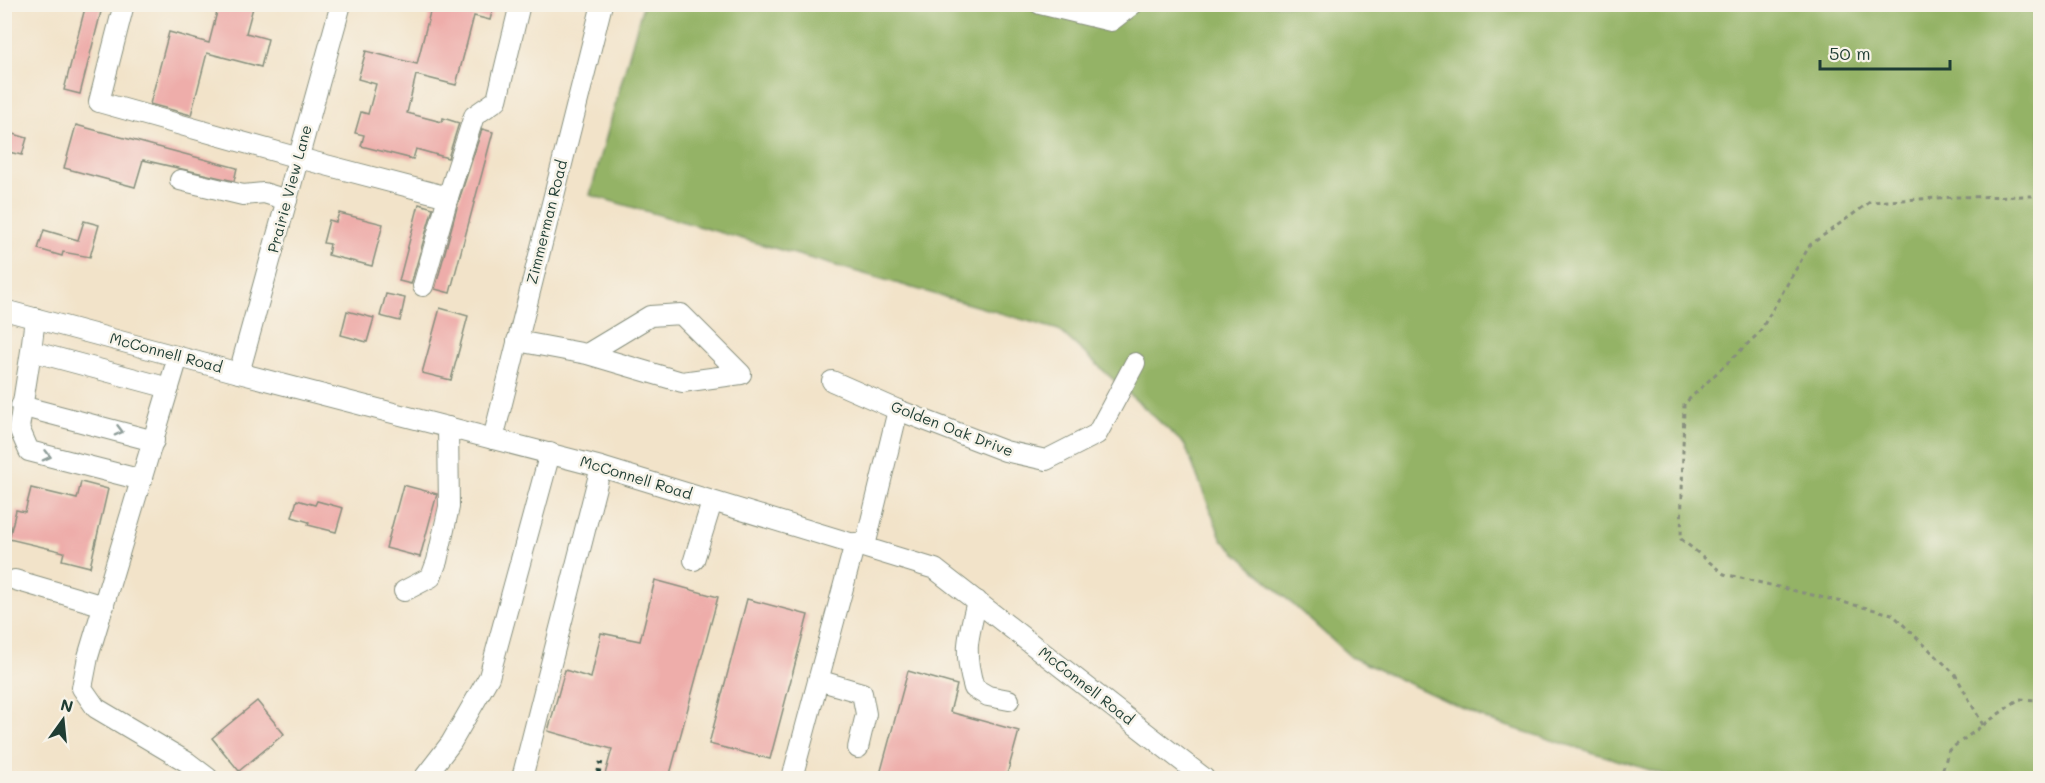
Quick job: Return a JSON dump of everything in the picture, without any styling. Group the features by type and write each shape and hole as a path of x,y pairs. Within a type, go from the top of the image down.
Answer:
{"street":[{"path":"124,4 99,102 448,197"},
{"name":"Prairie View Lane","path":"239,373 341,4"},
{"path":"423,286 474,116 497,100 520,4"},
{"name":"Zimmerman Road","path":"493,439 602,4"},
{"path":"1040,4 1111,21 1132,4"},
{"path":"180,180 243,195 264,193 287,200"},
{"name":"McConnell Road","path":"4,310 602,467 935,568 1204,778"},
{"path":"517,341 587,354 682,382 741,374 681,314 650,316 587,354"},
{"path":"35,318 19,428 29,451 142,480"},
{"path":"31,351 169,388"},
{"path":"178,357 88,657 82,688 96,708 187,762 208,778"},
{"name":"Golden Oak Drive","path":"832,381 898,410 1005,451 1046,460 1097,434 1135,363"},
{"path":"21,406 154,441"},
{"path":"792,778 818,680 898,410"},
{"path":"404,591 431,577 437,561 449,507 448,427"},
{"path":"424,778 451,743 489,677 550,453"},
{"path":"522,778 602,467"},
{"path":"694,560 712,502"},
{"path":"15,580 104,606"},
{"path":"977,601 967,644 968,667 974,688 988,696 1009,700"},
{"path":"818,680 862,693 866,714 858,748"}],"path":[{"path":"1983,725 1954,674 1892,614 1724,573 1681,539 1684,404 1759,333 1810,245 1870,202 1954,197 2032,196 2040,191"},
{"path":"1940,778 1949,750 2019,699 2040,700"}],"green space":[{"path":"643,5 2040,5 2040,778 1676,778 1490,721 1351,657 1222,540 1185,445 1059,330 590,195"}],"building":[{"path":"86,4 103,4 80,94 64,90"},
{"path":"219,4 254,4 246,33 268,39 261,67 207,53 191,115 150,104 169,32 209,43"},
{"path":"432,4 494,4 490,20 474,16 456,85 416,75 407,113 442,122 443,118 459,123 448,158 416,149 413,159 361,146 364,135 355,133 361,112 368,114 376,84 358,79 366,51 417,64"},
{"path":"76,125 237,168 234,181 143,160 135,187 64,168"},
{"path":"482,129 493,132 450,293 435,289 459,200"},
{"path":"4,131 27,138 22,155 4,151"},
{"path":"419,204 433,208 411,284 399,281"},
{"path":"339,213 383,224 372,266 328,255 330,244 323,243 329,220 336,222"},
{"path":"84,221 99,225 90,257 63,252 62,256 38,249 44,230 78,240"},
{"path":"386,294 405,298 400,321 380,316"},
{"path":"440,308 468,316 451,380 422,373"},
{"path":"347,311 374,318 367,342 341,335"},
{"path":"81,482 108,489 90,567 62,560 64,552 9,539 16,510 25,512 31,488 77,499"},
{"path":"403,485 437,494 420,557 386,548"},
{"path":"297,500 315,505 317,501 343,508 336,532 308,525 309,522 292,517"},
{"path":"655,580 718,597 669,778 604,778 612,749 548,731 565,670 591,678 601,633 640,641"},
{"path":"747,599 808,615 770,759 709,744"},
{"path":"908,671 957,685 950,712 1019,731 1006,778 879,778"},
{"path":"257,701 284,734 239,771 212,738"}],"railway":[{"path":"597,778 601,762"}]}
